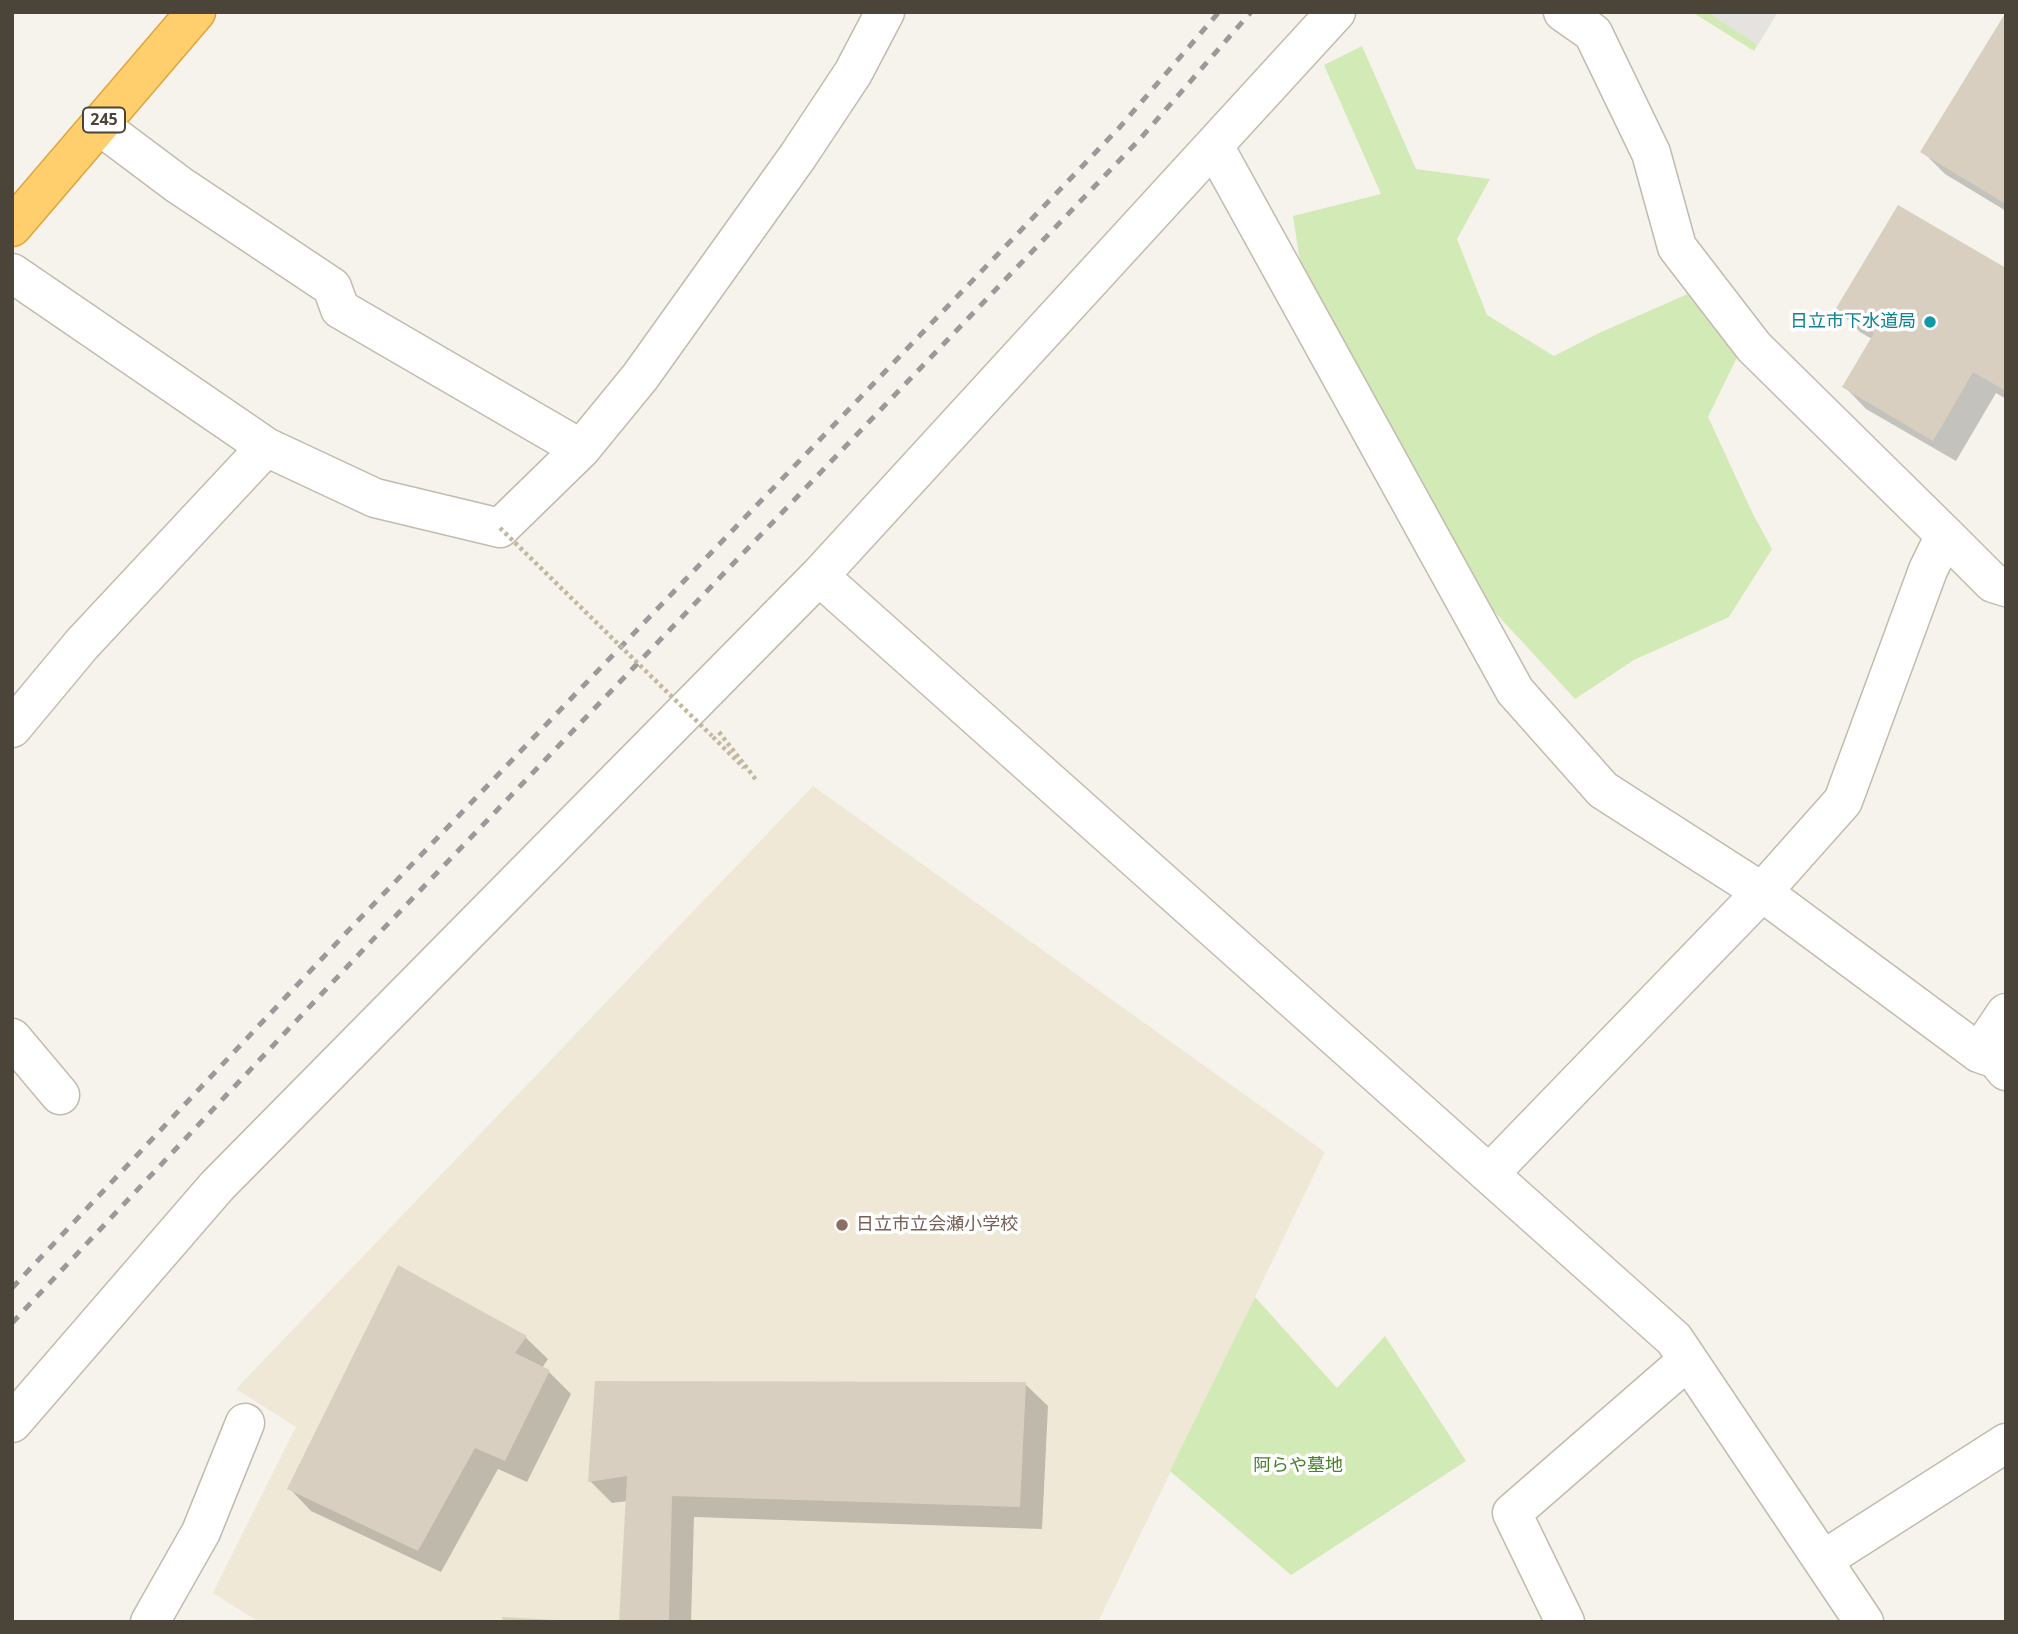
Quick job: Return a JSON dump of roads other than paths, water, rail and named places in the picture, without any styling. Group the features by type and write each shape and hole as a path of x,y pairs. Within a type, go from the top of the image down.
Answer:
{"highway":[{"name":"245","path":"12,227 195,12"}],"street":[{"path":"12,273 266,447 375,498 500,528 582,449 640,377 798,156 853,73 885,12"},
{"path":"12,1423 217,1186 819,576 1336,12"},
{"path":"1563,12 1593,33 1605,57 1651,153 1677,247 1754,347 1993,583 2006,587"},
{"path":"99,125 179,185 332,287 340,309 582,449"},
{"path":"1214,146 1515,691 1603,790 1762,892 1992,1062 2006,1013"},
{"path":"12,728 82,644 266,447"},
{"path":"1489,1174 1762,892 1843,801 1928,570 1945,535"},
{"path":"819,576 1674,1339 1864,1622"},
{"path":"12,1038 60,1095"},
{"path":"1565,1622 1512,1513 1688,1360"},
{"path":"150,1622 201,1532 245,1423"},
{"path":"1823,1560 2006,1443"}],"railway":[{"path":"12,1288 347,932 1119,128 1219,12"},
{"path":"12,1323 362,951 1140,139 1251,12"}],"place":[{"name":"日立市下水道局","path":"1930,322"},
{"name":"日立市立会瀬小学校","path":"842,1225"}],"park label":[{"name":"阿らや墓地","path":"1298,1466"}]}
